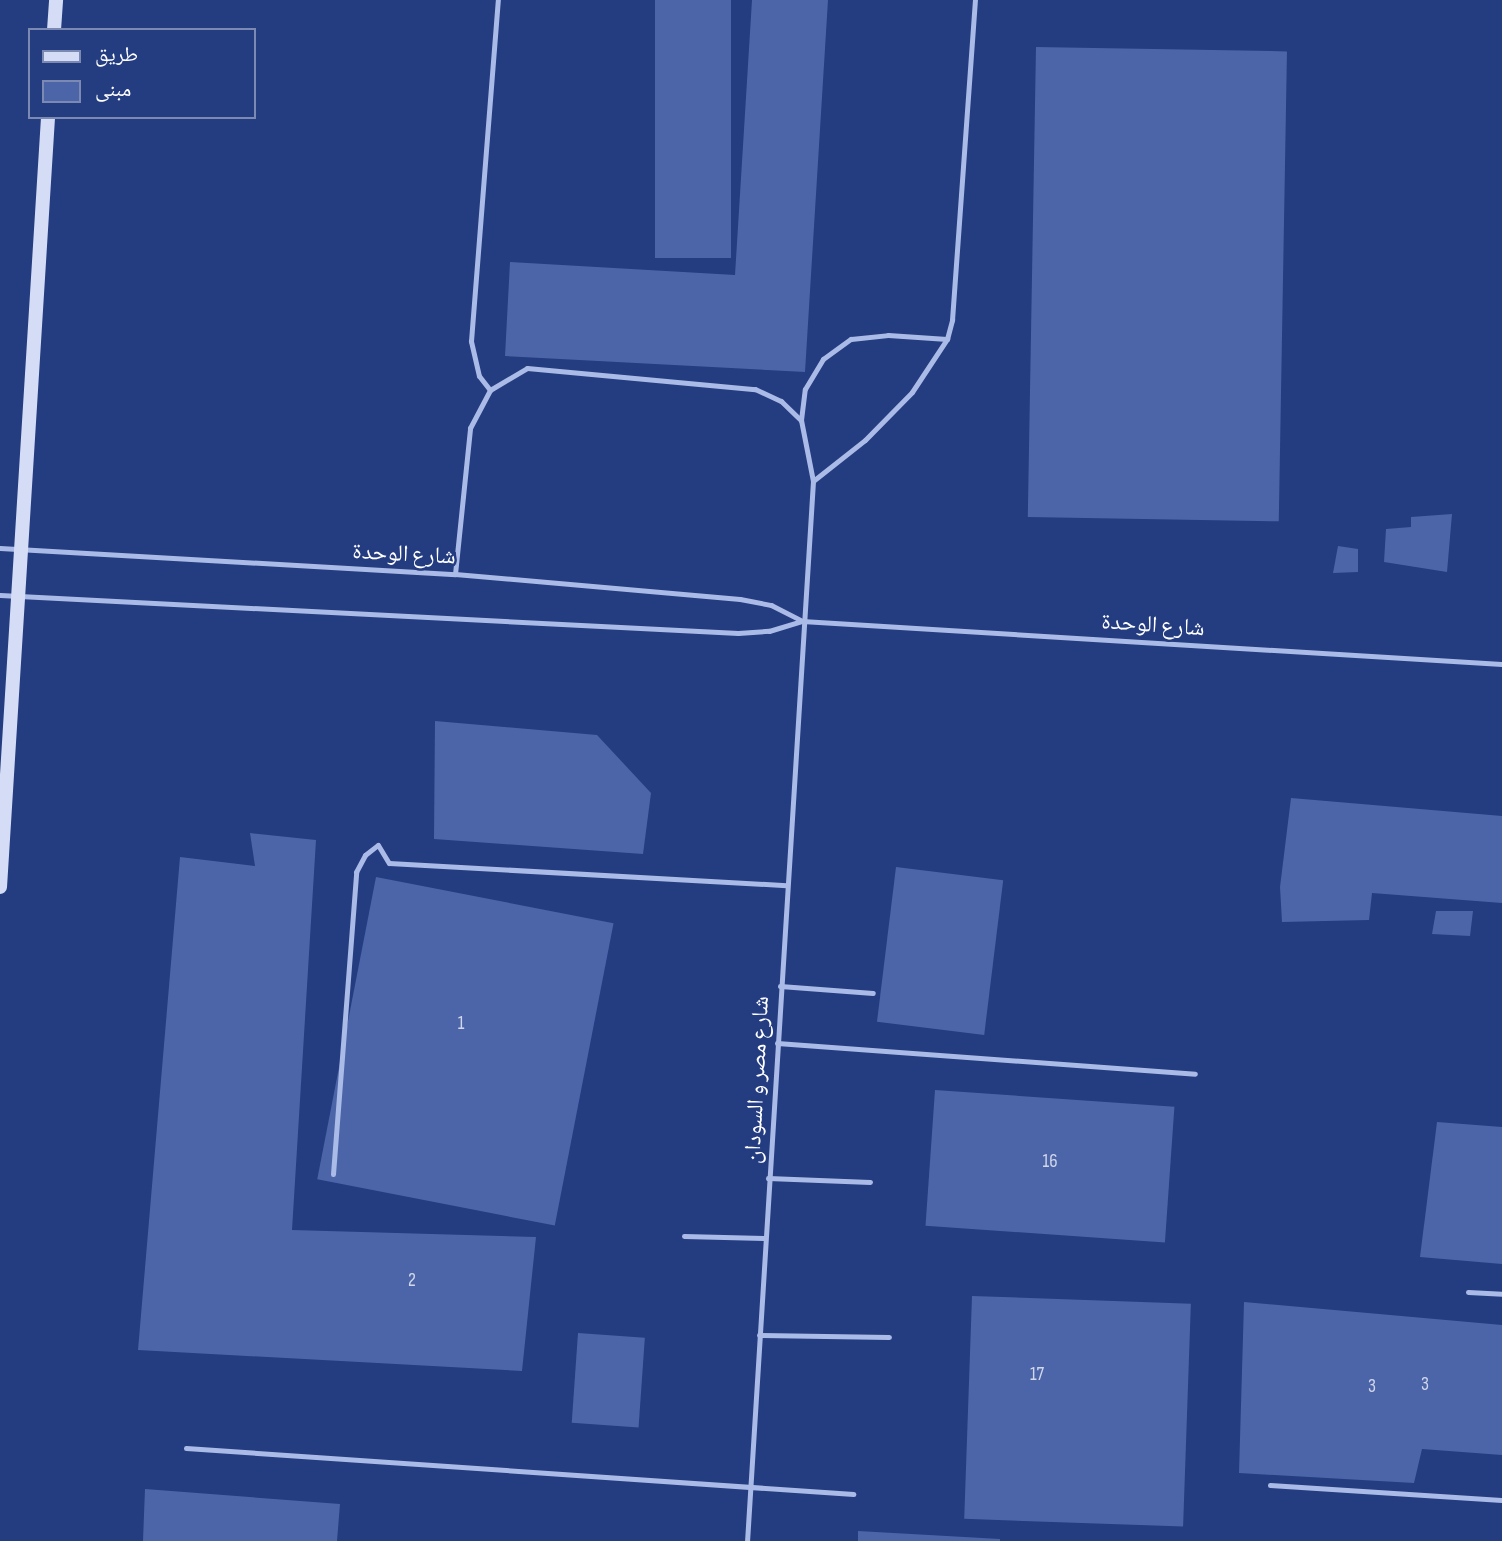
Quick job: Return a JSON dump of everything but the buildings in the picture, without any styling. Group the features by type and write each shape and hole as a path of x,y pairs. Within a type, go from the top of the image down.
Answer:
{"main road":[{"path":"54,28 56,0"},
{"path":"0,887 48,119"}],"lane":[{"path":"490,390 479,376 471,341 498,0"},
{"path":"813,481 865,440 912,392 947,339 952,320 975,0"},
{"path":"801,420 806,389 823,359 851,338 888,335 947,339"},
{"path":"455,574 470,428 490,390 527,368 755,389 781,401 801,420"},
{"name":"شارع مصر و السودان","path":"747,1541 802,621 813,481 801,420"},
{"name":"شارع الوحدة","path":"0,548 455,574 740,598 771,605 802,621"},
{"name":"شارع الوحدة","path":"0,595 738,633 769,631 802,621 1502,664"},
{"path":"333,1174 356,872 365,855 378,845 389,863 786,885"},
{"path":"780,986 873,993"},
{"path":"776,1043 1195,1074"},
{"path":"768,1178 870,1182"},
{"path":"684,1236 765,1238"},
{"path":"1468,1292 1502,1294"},
{"path":"759,1335 889,1337"},
{"path":"186,1448 853,1493"},
{"path":"1270,1485 1502,1500"}]}
